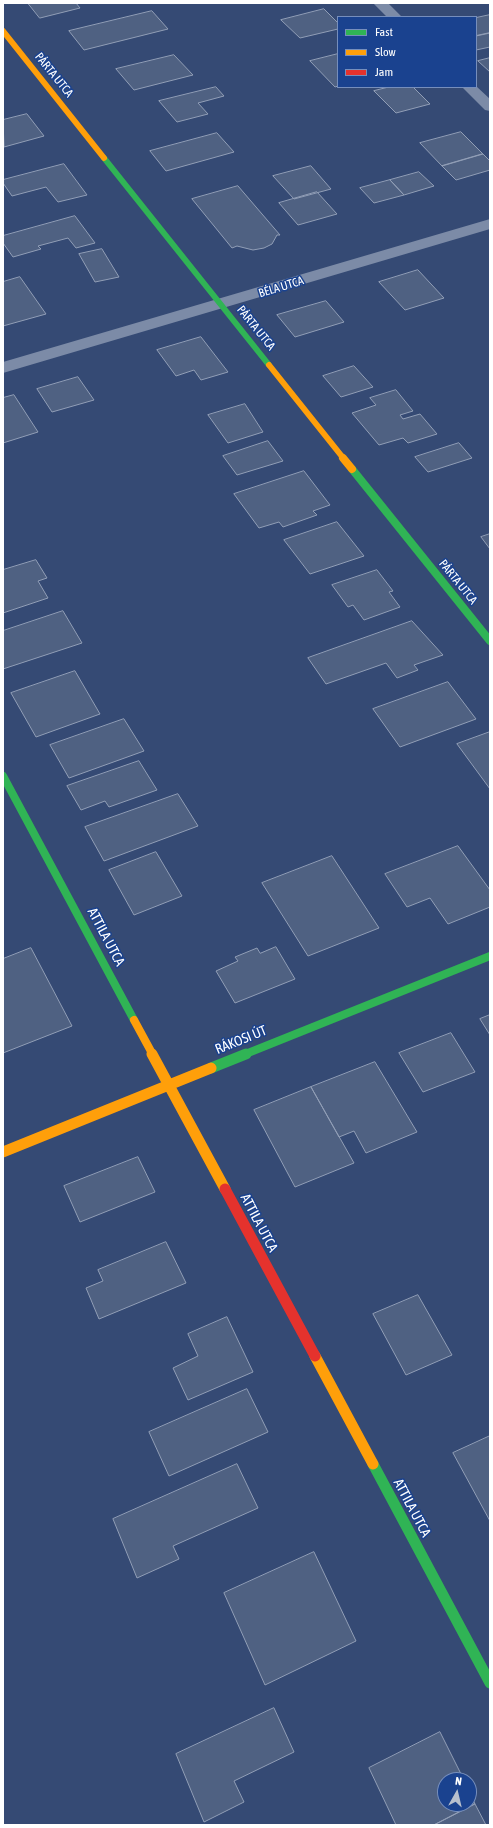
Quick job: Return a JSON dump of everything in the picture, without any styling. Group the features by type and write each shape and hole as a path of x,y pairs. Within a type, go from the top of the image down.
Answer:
{"street":[{"path":"380,3 394,16"},
{"name":"PÁRTA UTCA","path":"3,31 490,640"},
{"path":"470,88 490,107"},
{"name":"BÉLA UTCA","path":"3,368 490,224"},
{"name":"ATTILA UTCA","path":"3,776 490,1683"},
{"name":"RÁKOSI ÚT","path":"3,1152 490,956"}],"building":[{"path":"28,3 76,3 80,8 40,18"},
{"path":"324,9 337,22 337,29 300,38 281,20"},
{"path":"152,11 168,29 84,50 69,31"},
{"path":"490,15 490,33 477,36 477,18"},
{"path":"490,33 490,47 477,50 477,36"},
{"path":"337,54 337,86 335,87 310,61"},
{"path":"174,55 193,75 134,90 116,69"},
{"path":"490,58 490,72 478,61"},
{"path":"216,87 224,96 198,103 208,114 177,122 159,101"},
{"path":"385,88 414,88 430,104 396,113 374,91"},
{"path":"27,114 44,136 4,147 3,120"},
{"path":"461,132 483,154 442,166 420,143"},
{"path":"217,133 234,152 166,171 150,151"},
{"path":"483,154 490,161 490,170 456,180 442,166"},
{"path":"64,164 87,195 58,202 46,187 12,196 3,183 3,180"},
{"path":"311,166 331,189 294,199 273,176"},
{"path":"419,172 434,186 404,195 390,180"},
{"path":"390,180 404,195 374,203 360,188"},
{"path":"238,186 280,235 277,235 272,244 264,248 253,250 237,246 232,248 192,199"},
{"path":"317,192 337,214 298,225 279,203"},
{"path":"75,216 95,243 76,248 68,238 38,246 41,249 13,257 3,243 3,236"},
{"path":"102,249 119,277 95,282 79,254"},
{"path":"418,270 444,298 405,310 379,282"},
{"path":"20,277 46,314 3,326 3,282"},
{"path":"326,301 344,322 295,337 277,315"},
{"path":"201,337 228,372 201,380 194,370 176,376 157,350"},
{"path":"354,366 373,387 341,397 323,376"},
{"path":"78,377 94,400 52,412 37,389"},
{"path":"396,390 413,411 400,415 403,419 420,414 437,434 408,443 403,438 379,445 352,413 376,405 370,398"},
{"path":"14,395 38,432 3,443 3,398"},
{"path":"245,404 263,432 228,443 208,415"},
{"path":"268,441 283,461 237,475 223,456"},
{"path":"459,443 472,458 428,472 415,457"},
{"path":"304,471 330,505 313,511 317,515 283,527 279,522 259,528 234,494"},
{"path":"337,522 364,556 310,574 284,540"},
{"path":"490,534 490,549 481,537"},
{"path":"36,560 47,578 38,581 48,598 3,613 3,570"},
{"path":"377,570 393,591 389,592 400,607 364,620 353,605 348,607 332,585"},
{"path":"63,611 82,643 3,669 3,631"},
{"path":"412,621 443,655 414,665 418,670 397,678 386,663 326,684 308,658"},
{"path":"75,671 100,714 36,737 11,693"},
{"path":"448,682 476,719 400,747 373,709"},
{"path":"124,719 144,751 69,778 50,745"},
{"path":"490,732 490,789 457,744"},
{"path":"139,761 157,790 109,807 105,801 81,810 67,786"},
{"path":"178,794 198,826 104,861 85,827"},
{"path":"458,846 490,890 490,907 448,924 430,898 407,907 385,874"},
{"path":"156,852 182,896 134,915 109,870"},
{"path":"332,856 379,928 308,956 262,883"},
{"path":"276,947 295,979 235,1003 216,971 238,961 235,957 257,948 260,953"},
{"path":"31,948 72,1026 3,1053 3,959"},
{"path":"490,1015 490,1035 480,1019"},
{"path":"451,1033 475,1072 423,1092 399,1053"},
{"path":"375,1062 417,1132 366,1153 354,1131 339,1137 311,1087"},
{"path":"311,1087 354,1163 295,1187 254,1110"},
{"path":"138,1157 155,1192 80,1222 64,1186"},
{"path":"166,1242 186,1283 99,1319 86,1288 103,1281 98,1270"},
{"path":"418,1295 452,1355 406,1375 373,1314"},
{"path":"227,1317 253,1372 188,1400 173,1368 198,1356 188,1334"},
{"path":"247,1389 268,1432 169,1476 149,1432"},
{"path":"490,1436 490,1521 453,1453"},
{"path":"237,1464 258,1508 173,1546 179,1559 137,1578 113,1519"},
{"path":"314,1552 356,1641 265,1685 224,1593"},
{"path":"274,1708 294,1752 234,1781 244,1802 204,1822 176,1754"},
{"path":"440,1732 460,1772 437,1772 437,1812 459,1812 434,1825 396,1825 369,1768"},
{"path":"477,1808 486,1825 434,1825 459,1812 477,1812"}],"traffic: fast":[{"path":"104,158 269,365"},
{"path":"352,469 490,641"},
{"path":"3,776 134,1020"},
{"path":"211,1068 490,956"},
{"path":"373,1464 490,1683"}],"traffic: slow":[{"path":"3,31 104,158"},
{"path":"269,365 352,469"},
{"path":"134,1020 225,1189"},
{"path":"3,1152 211,1068"},
{"path":"315,1356 373,1464"}],"traffic: jam":[{"path":"225,1189 315,1356"}]}
